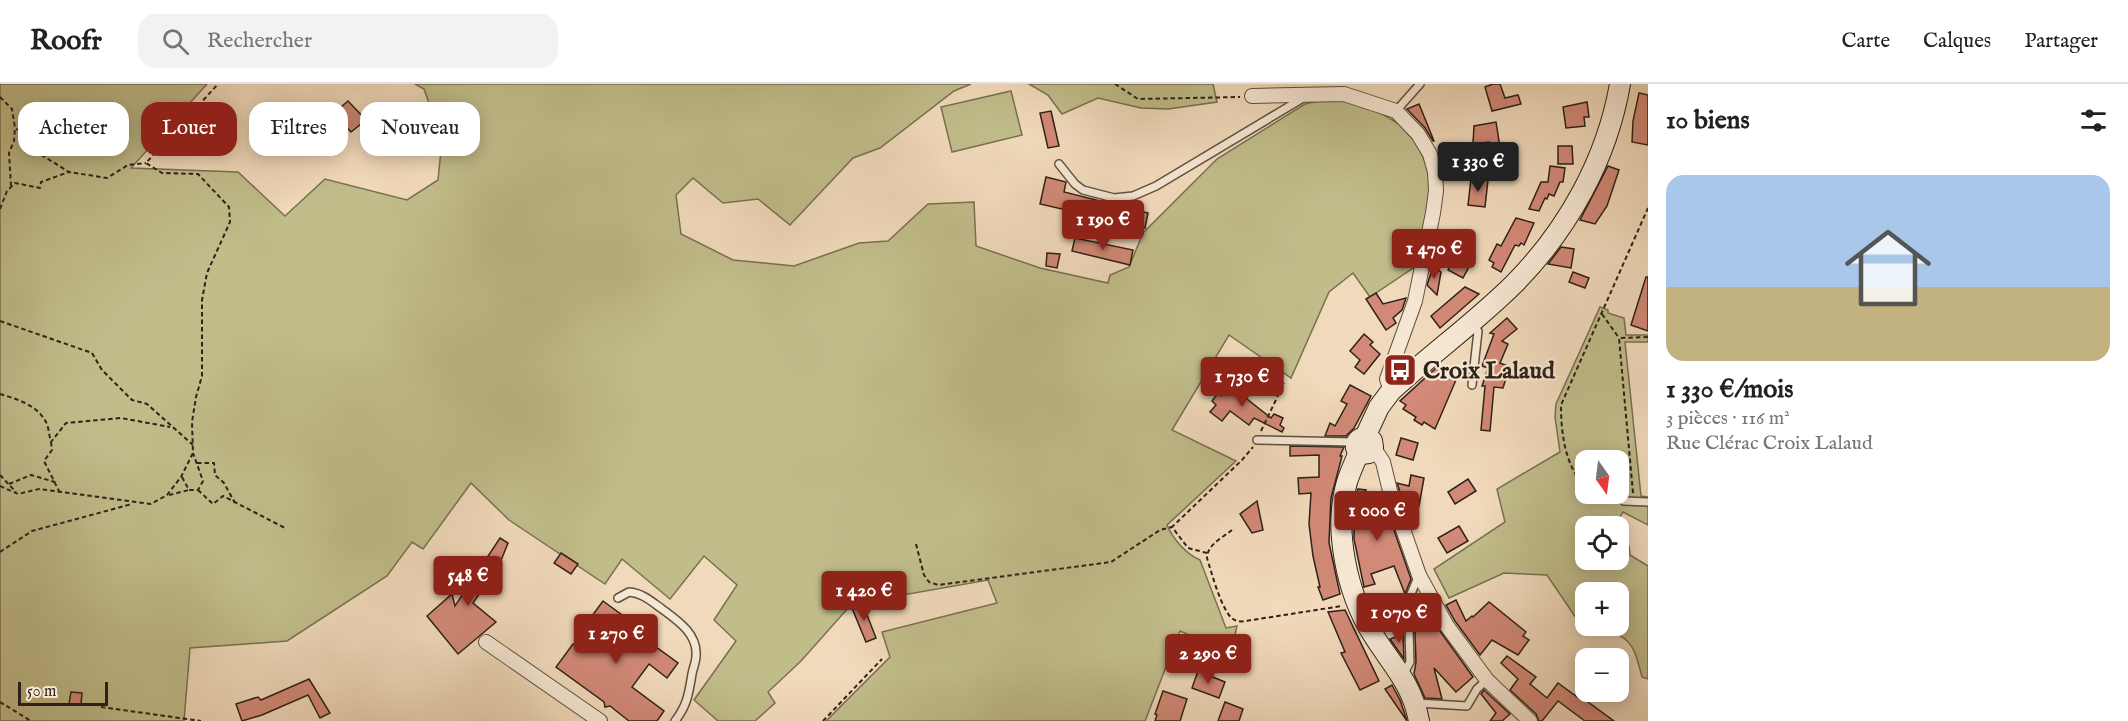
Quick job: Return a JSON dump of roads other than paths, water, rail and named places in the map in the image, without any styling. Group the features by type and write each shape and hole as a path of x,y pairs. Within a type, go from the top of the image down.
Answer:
{"main road":[{"path":"1417,712 1402,675 1372,633 1356,603 1344,558 1342,533 1347,484 1379,407 1391,391 1514,284 1546,248 1580,198 1601,151 1620,84"}],"street":[{"path":"1252,96 1344,94 1396,111 1418,134 1430,154 1435,172 1434,213 1415,300 1387,379 1391,391"},
{"path":"1363,445 1383,462 1391,495 1419,575 1447,626 1487,680 1530,721"},
{"path":"486,642 600,721"}],"lane":[{"path":"1396,111 1420,84"},
{"path":"1059,164 1074,184 1083,190 1114,198 1133,196 1156,186 1311,93"},
{"path":"1470,322 1478,331 1472,386"},
{"path":"1257,440 1363,445"},
{"path":"1629,502 1648,502"},
{"path":"1402,675 1410,662 1408,601 1419,575"},
{"path":"618,598 629,592 646,597 682,625 691,636 696,647 696,657 689,696 685,709 675,721"},
{"path":"1417,712 1467,706 1477,689 1487,680"}],"place":[{"name":"Croix Lalaud","path":"1400,370"}]}
